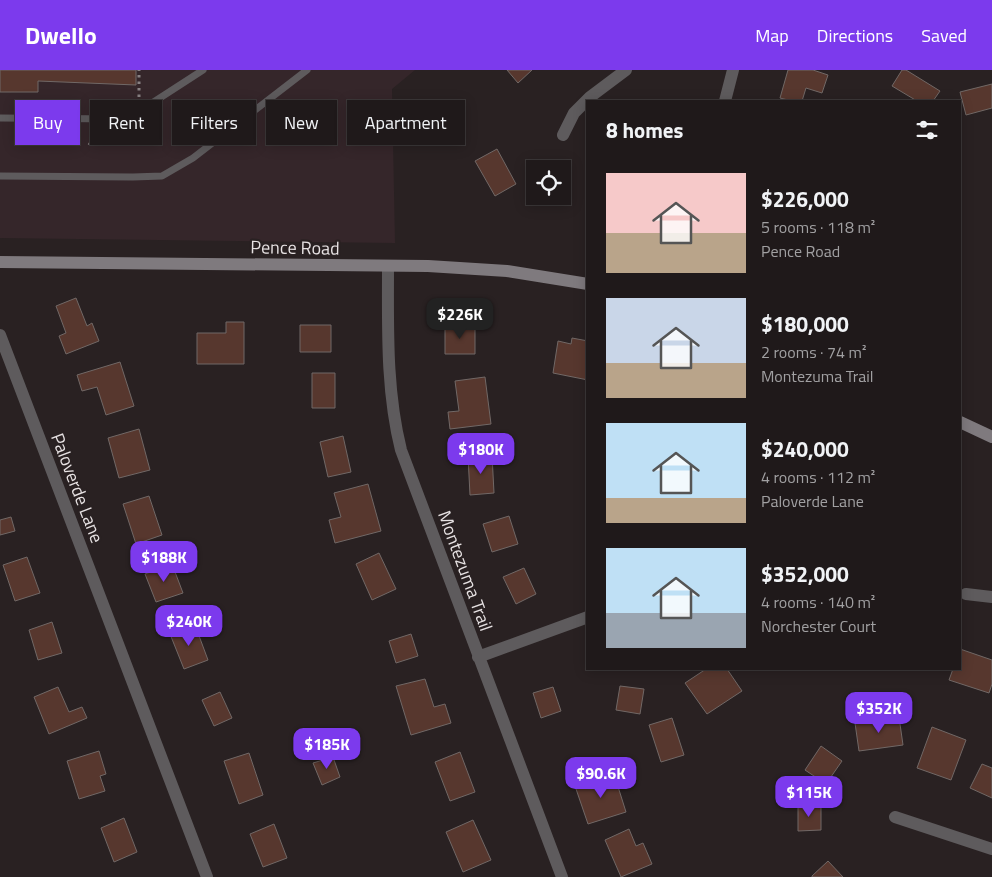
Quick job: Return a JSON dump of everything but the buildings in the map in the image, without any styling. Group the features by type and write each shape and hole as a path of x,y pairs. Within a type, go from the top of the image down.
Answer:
{"street":[{"path":"587,100 626,70"},
{"path":"725,100 733,70"},
{"path":"563,135 574,113 586,101"},
{"name":"Pence Road","path":"0,262 428,266 507,272 586,284"},
{"name":"Montezuma Trail","path":"388,267 388,366 394,421 401,450 562,877"},
{"name":"Paloverde Lane","path":"0,335 207,877"},
{"path":"961,422 992,437"},
{"path":"966,594 992,597"},
{"path":"478,657 586,618"},
{"path":"895,817 992,849"}],"lane":[{"path":"0,118 119,119 132,116 203,70"},
{"path":"0,176 162,176 193,158 307,70"}],"path":[{"path":"139,100 140,70"}],"shaded area":[{"path":"0,70 415,70 392,89 392,100 347,100 347,145 393,145 395,243 0,238"}]}
